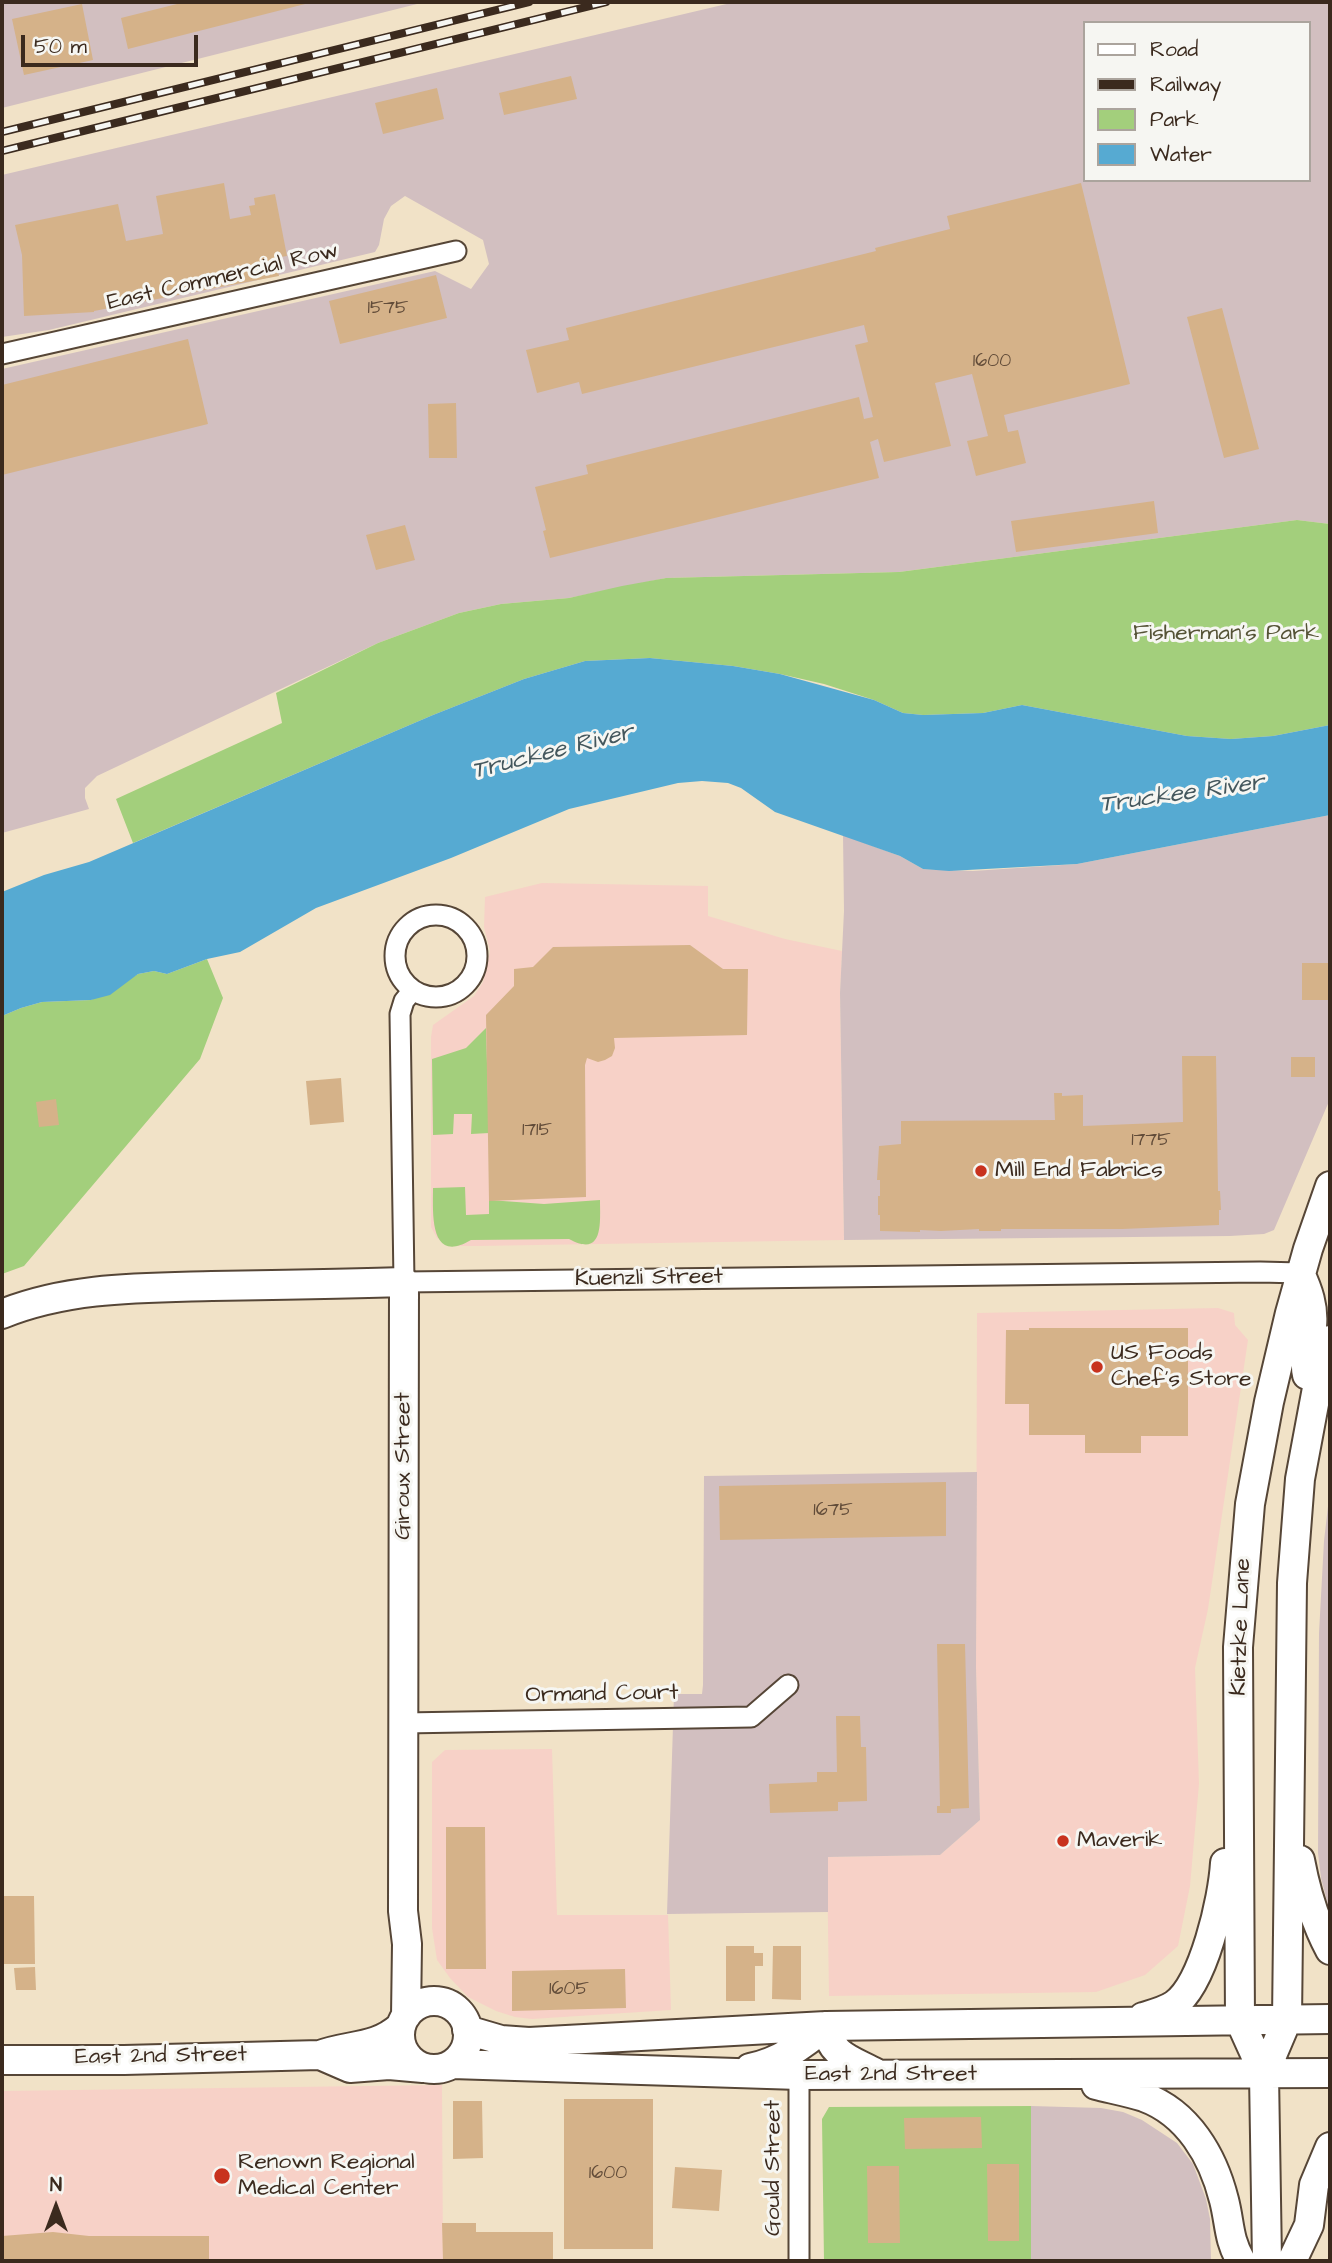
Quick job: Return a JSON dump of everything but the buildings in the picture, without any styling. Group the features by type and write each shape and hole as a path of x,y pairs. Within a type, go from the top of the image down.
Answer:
{"main road":[{"name":"Kietzke Lane","path":"1267,2261 1264,2074 1240,2021 1238,1647 1250,1504 1269,1402 1300,1273 1330,1186"},
{"path":"1300,1273 1310,1296 1313,1324 1305,1368 1309,1381 1317,1388"},
{"name":"Kuenzli Street","path":"2,1314 20,1306 60,1296 121,1288 404,1282"},
{"name":"Giroux Street","path":"403,2022 407,1944 403,1911 404,1282"},
{"name":"Kietzke Lane","path":"1264,2074 1287,2020 1292,1572 1300,1479 1317,1388 1330,1340"},
{"path":"1129,2022 1175,2004 1193,1982 1214,1927 1220,1901 1239,1763"},
{"path":"1289,1797 1308,1896 1319,1930 1330,1950"},
{"name":"Giroux Street","path":"407,1944 416,1965 440,2001"},
{"path":"440,2001 461,2013 468,2037 465,2049 452,2064 435,2069 423,2068 404,2052 400,2040 403,2022 415,2007 426,2002 440,2001"},
{"name":"East 2nd Street","path":"467,2030 501,2040 529,2042 826,2026 1330,2019"},
{"name":"East 2nd Street","path":"2,2060 320,2055 337,2048 374,2044 390,2036 403,2022"},
{"path":"725,2073 770,2064 802,2046 826,2026"},
{"path":"826,2026 828,2042 841,2054 882,2076"},
{"name":"East 2nd Street","path":"320,2055 350,2068 388,2065 423,2068"},
{"name":"East 2nd Street","path":"452,2064 882,2076 1330,2073"},
{"path":"1056,2076 1146,2098 1191,2130 1203,2145 1219,2180 1233,2247 1241,2261"},
{"path":"1292,2261 1309,2225 1314,2185 1330,2147"}],"street":[{"name":"East Commercial Row","path":"2,354 456,251"},
{"path":"435,914 451,917 467,928 476,945 477,961 470,981 454,994 432,998 412,990 401,979 395,963 395,946 405,928 418,918 435,914"},
{"name":"Giroux Street","path":"404,1282 400,1014 404,1001 412,990"},
{"name":"Kuenzli Street","path":"404,1282 1300,1273"},
{"name":"Ormand Court","path":"404,1723 751,1717 788,1685"},
{"name":"Gould Street","path":"799,2075 799,2261"}],"shaded area":[{"path":"2,2 425,2 2,108"},
{"path":"735,2 1330,2 1330,524 1297,520 899,572 666,578 569,598 501,604 459,613 378,643 97,776 85,788 89,809 2,833 2,369 435,271 471,289 489,264 483,240 405,196 391,206 384,219 375,252 49,330 2,337 2,175"},
{"path":"1330,815 1330,1099 1274,1230 1264,1234 1230,1236 844,1240 840,993 844,911 843,835 900,856 923,869 973,871 1077,864"},
{"path":"542,883 708,886 708,916 785,939 842,951 840,993 844,1240 449,1246 437,1238 431,1227 433,1025 474,996 483,982 490,951 484,927 485,897"},
{"path":"1218,1308 1234,1313 1235,1325 1248,1340 1208,1609 1195,1668 1199,1784 1190,1886 1178,1946 1145,1975 1096,1992 829,1996 827,1857 940,1855 980,1820 976,1667 977,1313"},
{"path":"977,1472 976,1667 980,1820 940,1855 828,1857 828,1912 667,1914 674,1694 702,1694 703,1685 704,1476"},
{"path":"1330,1489 1330,1913 1318,1853 1319,1633"},
{"path":"552,1749 557,1915 668,1915 671,2010 532,2019 515,2017 468,1997 437,1960 432,1928 432,1762 445,1750"},
{"name":"Renown Regional Medical Center","path":"442,2085 443,2261 2,2261 2,2091"},
{"path":"1031,2106 1101,2108 1123,2112 1142,2120 1177,2143 1193,2164 1206,2199 1210,2219 1211,2261 1031,2261"}],"green space":[{"name":"Fisherman's Park","path":"1297,520 1330,524 1330,725 1273,736 1231,739 1187,736 1022,705 983,713 923,715 903,713 874,700 824,684 733,666 650,658 585,661 524,679 433,715 133,843 116,799 282,723 276,693 378,643 459,613 501,604 569,598 666,578 899,572"},
{"path":"207,959 223,998 200,1059 24,1266 2,1274 2,1016 42,1002 91,1000 138,974 154,971 167,974"},
{"path":"486,1028 489,1133 471,1134 472,1114 454,1114 453,1134 433,1135 432,1059 466,1048"},
{"path":"465,1187 466,1215 489,1214 489,1200 544,1204 600,1200 598,1235 589,1244 580,1244 569,1239 471,1240 457,1246 447,1246 436,1233 433,1188"},
{"path":"1031,2106 1031,2261 824,2261 822,2119 829,2107"}],"water":[{"name":"Truckee River","path":"650,658 733,666 780,674 874,700 903,713 923,715 983,713 1022,705 1187,736 1231,739 1273,736 1330,725 1330,815 1077,864 949,871 923,869 900,856 775,812 741,788 728,783 678,783 569,809 451,858 316,908 240,952 207,959 167,974 154,971 138,974 110,995 91,1000 42,1002 2,1016 2,892 44,875 89,862 433,715 524,679 585,661"}],"railway":[{"path":"2,132 529,2"},
{"path":"2,151 606,2"}],"place":[{"name":"Mill End Fabrics","path":"981,1171"},
{"name":"US Foods Chef's Store","path":"1097,1367"},
{"name":"Maverik","path":"1063,1841"},
{"name":"Renown Regional Medical Center","path":"222,2176"}]}
